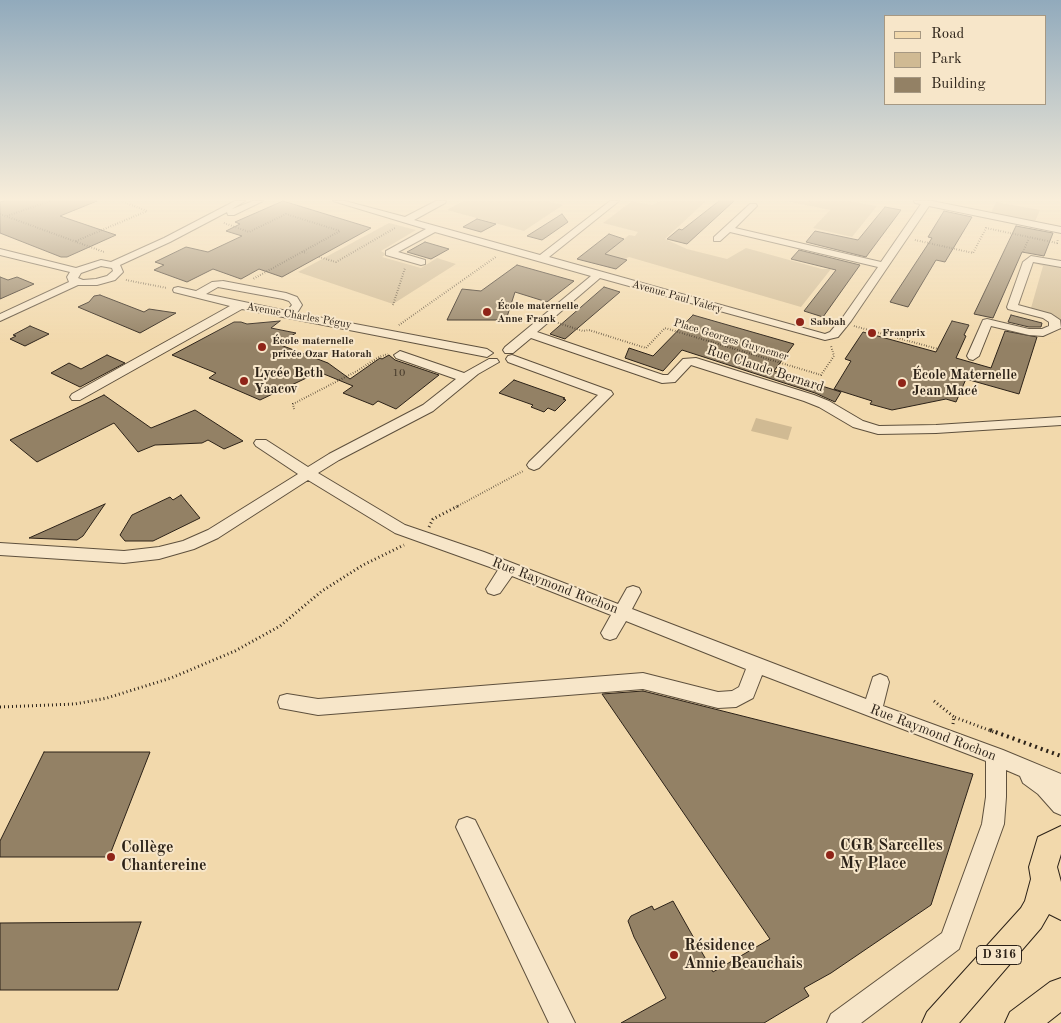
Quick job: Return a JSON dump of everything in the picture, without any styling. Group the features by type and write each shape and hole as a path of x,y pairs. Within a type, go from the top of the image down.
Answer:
{"main road":[{"path":"1061,839 1048,846 1045,854 1045,879 1061,906"},
{"name":"D 316","path":"938,1023 1031,918 1038,907 1045,879"},
{"path":"1021,1023 1061,993"}],"street":[{"path":"0,318 77,276 94,264 112,264 148,249"},
{"path":"397,249 389,253 421,262"},
{"name":"Avenue Paul Valéry","path":"511,249 598,275 820,336"},
{"path":"542,258 554,249"},
{"path":"813,249 883,265"},
{"path":"820,336 834,335 893,249"},
{"path":"1,253 97,282 116,278 118,272 116,266 112,264"},
{"path":"973,356 987,322 1029,332 1043,333 1055,328 1054,320 1047,316 1012,307 1030,259 1061,264"},
{"path":"511,354 528,333 598,275"},
{"path":"197,296 216,284 238,286 293,298 297,306 290,315"},
{"name":"Avenue Charles Péguy","path":"178,290 240,305 388,333 490,358"},
{"path":"76,397 240,305"},
{"name":"Rue Claude Bernard","path":"528,333 662,379 671,379 687,362 692,361 809,398 824,404 858,424 878,430 936,429 1061,421"},
{"path":"0,549 124,557 159,553 188,546 214,534 334,457 428,408 490,358 497,348 607,394 534,465"},
{"path":"400,355 465,378"},
{"name":"Rue Raymond Rochon","path":"262,443 307,474 400,529 509,568 1005,760 1061,784"},
{"path":"494,589 509,568"},
{"path":"610,633 633,592"},
{"path":"287,702 318,707 643,681 718,700 736,699 746,692 757,665"},
{"path":"873,710 880,682"},
{"path":"840,1023 951,941 993,824 996,797 1005,760"},
{"name":"Rue Raymond Rochon","path":"1005,760 1044,787 1061,805"},
{"path":"467,827 562,1023"}],"path":[{"path":"94,249 125,260"},
{"path":"238,286 308,249"},
{"path":"319,257 336,262 358,249"},
{"path":"388,333 507,249"},
{"path":"953,249 973,253 975,249"},
{"path":"302,252 308,253"},
{"path":"393,305 408,258"},
{"path":"116,278 178,290"},
{"name":"Place Georges Guynemer","path":"545,319 646,348 665,328 821,375 834,356 820,336"},
{"path":"843,323 938,349"},
{"path":"852,332 860,324"},
{"path":"294,409 294,404 357,371 379,357 392,353 400,355"},
{"path":"0,707 75,704 107,698 171,678 235,651 280,626 322,591 363,565 397,547 424,537 433,519 534,465"},
{"path":"934,701 954,717 1061,756"},
{"path":"951,740 954,717"}],"green space":[{"path":"341,249 385,249 381,251 386,254 382,257 421,268 437,258 456,264 393,304 298,272"},
{"path":"612,249 686,249 727,259 745,249 749,249 822,269 831,269 801,307 629,257 621,261 603,256"},
{"path":"1034,262 1061,266 1061,330 1055,317 1031,308 1043,266"},
{"path":"756,418 792,427 788,440 751,431"}],"building":[{"path":"40,249 85,249 67,257 61,257"},
{"path":"182,249 208,252 215,249 333,249 282,277 259,269 241,279 213,269 187,282 154,270 164,265 155,262"},
{"path":"413,249 449,249 431,259 407,252"},
{"path":"590,249 612,249 605,254 627,260 616,269 577,259"},
{"path":"833,249 872,249 866,257"},
{"path":"925,249 953,249 945,262 936,260 908,307 890,302"},
{"path":"1005,249 1047,249 1044,256 1022,252 993,318 974,314"},
{"path":"799,250 860,265 823,317 804,311 836,270 791,259"},
{"path":"517,265 574,281 547,302 515,292 506,320 447,320 462,289 481,291"},
{"path":"0,277 8,280 17,277 34,284 0,299"},
{"path":"604,287 620,292 565,339 550,334"},
{"path":"100,295 144,312 149,309 176,313 140,333 78,307 89,302 94,296"},
{"path":"693,315 794,344 774,371 841,392 835,402 815,393 682,350 663,371 625,358 629,348 653,356"},
{"path":"1011,315 1042,323 1041,327 1029,327 1008,322"},
{"path":"280,321 271,328 296,333 278,344 328,363 350,379 380,358 382,359 389,355 395,360 439,375 396,409 378,401 373,405 343,393 353,386 319,372 260,400 209,378 216,373 172,355 234,322 247,324"},
{"path":"952,321 969,325 956,358 991,368 1005,331 1037,337 1019,394 966,379 956,402 946,399 892,410 870,404 872,401 834,389 851,361 845,359 863,332 936,352"},
{"path":"30,326 49,334 25,346 10,339 16,336 13,335"},
{"path":"107,355 125,363 80,387 51,373 69,363 81,369"},
{"path":"514,380 565,398 563,399 566,400 555,411 548,408 544,412 531,407 533,405 499,393"},
{"path":"104,395 151,428 195,410 243,441 224,449 208,440 202,443 155,445 138,452 114,423 37,462 10,440"},
{"path":"181,495 200,518 153,541 125,541 120,535 132,515 170,497 173,500"},
{"path":"105,504 83,536 77,540 29,538"},
{"name":"CGR Sarcelles My Place","path":"643,691 973,774 931,905 831,973 804,988 809,996 764,1023 621,1023 666,998 634,937 628,921 631,916 652,906 654,910 673,901 713,972 770,939 602,694"},
{"path":"44,752 150,752 109,857 0,857 0,841"},
{"path":"141,922 118,990 0,990 0,923"}],"place":[{"name":"École maternelle Anne Frank","path":"487,312"},
{"name":"Sabbah","path":"800,322"},
{"name":"Franprix","path":"872,333"},
{"name":"École maternelle privée Ozar Hatorah","path":"262,347"},
{"name":"Lycée Beth Yaacov","path":"244,381"},
{"name":"École Maternelle Jean Macé","path":"902,383"},
{"name":"CGR Sarcelles My Place","path":"830,855"},
{"name":"Collège Chantereine","path":"111,857"},
{"name":"Résidence Annie Beauchais","path":"674,955"}]}
